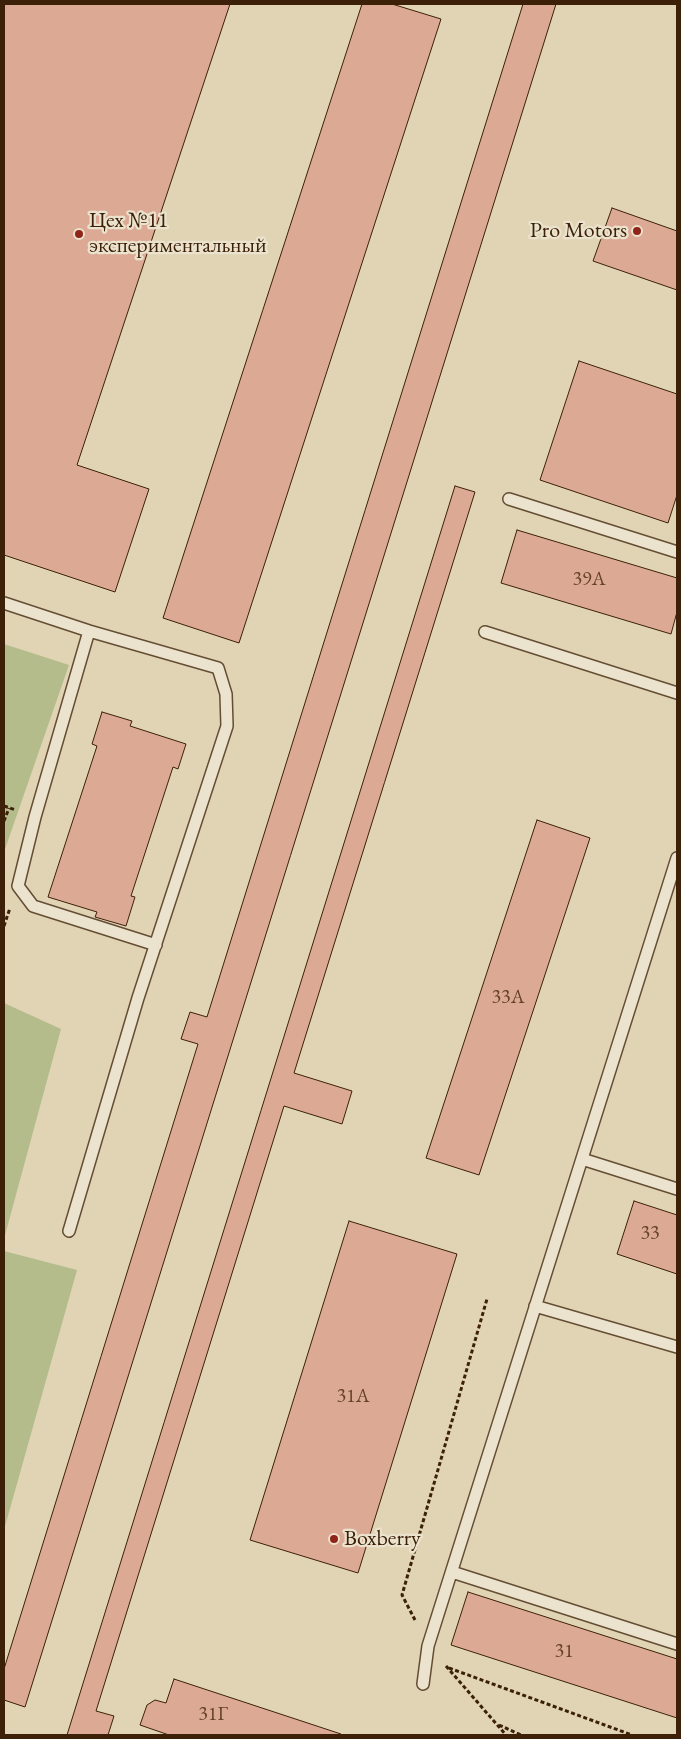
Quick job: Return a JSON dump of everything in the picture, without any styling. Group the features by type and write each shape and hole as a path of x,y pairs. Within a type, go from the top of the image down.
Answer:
{"lane":[{"path":"509,499 677,552"},
{"path":"4,603 218,668 226,694 228,726 138,998 69,1231"},
{"path":"89,630 35,817 18,886 33,906 156,945"},
{"path":"485,632 677,693"},
{"path":"423,1684 428,1646 677,858"},
{"path":"582,1159 677,1189"},
{"path":"535,1306 677,1347"},
{"path":"452,1572 677,1644"}],"path":[{"path":"4,821 9,808"},
{"path":"487,1299 402,1595 428,1646 506,1735"},
{"path":"448,1668 632,1735"},
{"path":"497,1724 521,1735"}],"green space":[{"path":"4,644 69,665 4,852"},
{"path":"4,1003 61,1029 4,1239"},
{"path":"4,1251 77,1270 4,1530"}],"building":[{"name":"Цех №11 экспериментальный","path":"4,4 230,4 77,465 149,489 115,592 4,555"},
{"name":"Цех №11 экспериментальный","path":"362,4 392,4 441,19 239,643 163,618"},
{"path":"523,4 556,4 25,1707 4,1700 4,1669 198,1044 181,1039 190,1012 207,1017"},
{"path":"612,208 677,231 677,290 593,261"},
{"path":"579,361 677,394 677,495 668,523 540,480"},
{"path":"455,486 475,492 294,1073 352,1091 342,1124 284,1106 96,1711 114,1716 108,1735 67,1735"},
{"path":"517,530 677,578 677,612 671,634 501,583"},
{"path":"102,712 132,721 130,726 186,744 178,769 173,767 131,896 135,897 126,926 95,917 97,912 48,897 97,746 92,744"},
{"path":"537,820 590,838 479,1175 426,1158"},
{"path":"634,1201 677,1215 677,1274 617,1254"},
{"path":"349,1221 457,1254 358,1573 250,1540"},
{"path":"468,1592 677,1659 677,1718 451,1645"},
{"path":"174,1679 341,1735 169,1735 140,1725 147,1705 155,1700 166,1703"}],"place":[{"name":"Pro Motors","path":"637,231"},
{"name":"Цех №11 экспериментальный","path":"79,234"},
{"name":"Boxberry","path":"334,1539"}]}
